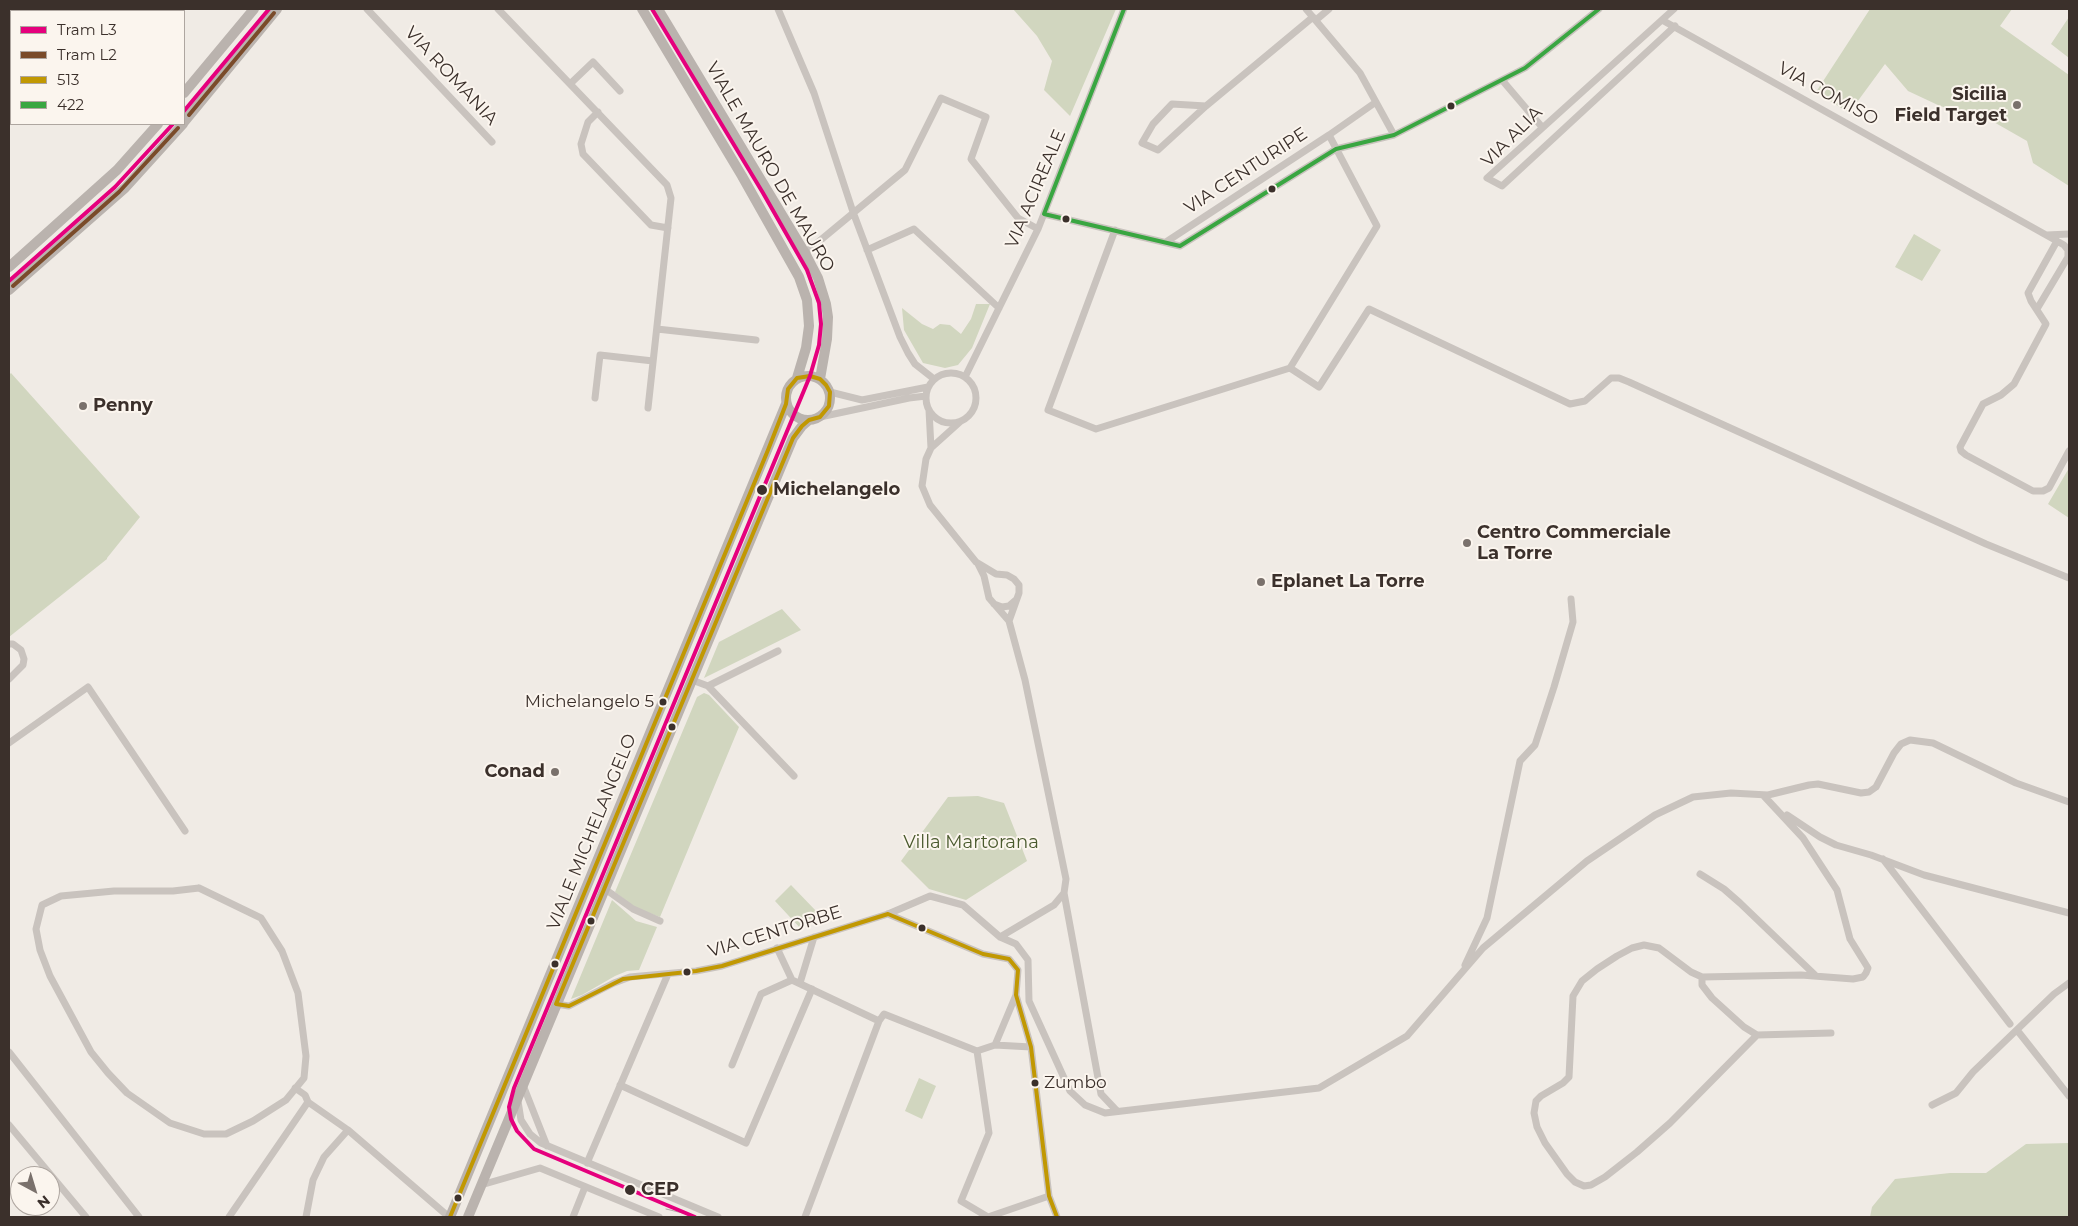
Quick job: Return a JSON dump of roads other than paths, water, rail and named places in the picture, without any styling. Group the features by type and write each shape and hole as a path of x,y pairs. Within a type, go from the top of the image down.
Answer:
{"street":[{"path":"185,121 278,9"},
{"name":"VIA ROMANIA","path":"367,9 492,142"},
{"path":"498,9 667,185 671,198 648,408"},
{"name":"VIALE MAURO DE MAURO","path":"642,9 799,277 807,300 809,326 806,348 797,378"},
{"name":"VIALE MAURO DE MAURO","path":"658,9 805,253 823,291 828,318 827,339 820,379"},
{"path":"778,9 814,93 853,212 908,353 915,364 934,380"},
{"name":"VIA ACIREALE","path":"965,377 1038,229 1124,9"},
{"path":"1306,9 1360,73 1394,135"},
{"path":"1206,106 1172,104 1153,124 1142,143 1158,150 1206,106 1314,18 1329,9"},
{"name":"VIA CENTURIPE","path":"1166,242 1329,135 1336,149 1394,135 1525,68 1599,9"},
{"name":"VIA ALIA","path":"1674,9 1487,178 1502,186 1676,26"},
{"path":"185,92 250,13 261,28"},
{"name":"VIA COMISO","path":"1662,20 1676,26 2057,241"},
{"path":"570,84 593,62 620,90"},
{"path":"1502,80 1542,128"},
{"path":"805,253 905,170 941,98 986,117 971,159 1018,218 1038,229"},
{"path":"1329,135 1376,102"},
{"path":"598,112 588,122 581,144 583,154 651,225 668,228"},
{"path":"9,266 117,170 157,125"},
{"path":"9,290 125,188 181,125"},
{"path":"1044,214 1115,230 1180,246 1336,149 1377,226 1290,368 1096,429 1048,410 1115,230"},
{"path":"867,250 914,229 999,308"},
{"path":"2047,235 2069,234"},
{"path":"2037,309 2068,257 2068,250 2057,241 2028,293 2037,309 2046,324 2014,384 2001,395 1983,404 1960,447 1961,451 1966,455 2033,492 2043,492 2049,488 2069,450"},
{"path":"35,244 47,257"},
{"path":"1290,368 1319,387 1369,309 1570,404 1585,401 1612,378 1624,380 1986,544 2069,578"},
{"path":"657,329 756,340"},
{"path":"595,398 600,355 653,361"},
{"path":"931,448 929,410 926,396 928,387 934,380 949,373 965,377 974,388 976,396 972,411 931,448 926,459 922,486 930,504 976,562 984,576 988,598 1008,622 1019,652 1066,879 1064,893 1101,1094 1118,1111"},
{"path":"820,417 829,406 830,392 826,385 820,379 810,376 797,378 788,389 786,404 794,415 809,420 900,399 926,396"},
{"path":"830,392 854,400 862,400 928,387"},
{"name":"VIALE MICHELANGELO","path":"449,1217 786,404"},
{"path":"929,410 940,420 954,423 961,421"},
{"name":"VIALE MICHELANGELO","path":"468,1217 794,438 802,426 809,420"},
{"path":"976,562 996,574 1007,575 1014,579 1019,586 1019,593 1008,622"},
{"path":"987,591 991,581 998,576 1007,575"},
{"path":"1460,974 1487,918 1520,761 1535,745 1549,703 1573,622 1571,599"},
{"path":"994,604 1002,607 1010,606 1016,600"},
{"path":"9,644 13,644 20,650 24,659 23,665 9,679"},
{"path":"708,686 778,651"},
{"path":"692,680 708,686 794,776"},
{"path":"9,743 88,687 185,831"},
{"path":"1460,974 1483,948 1587,861 1655,814 1693,797 1731,793 1763,795 1818,784 1861,793 1869,792 1876,787 1897,748 1910,740 1933,743 2016,782 2069,802"},
{"path":"1757,1035 1670,1123 1605,1177 1591,1186 1584,1186 1574,1182 1537,1127 1534,1113 1536,1101 1569,1077 1571,1070 1569,1054 1573,996 1582,980 1632,948 1644,945 1659,948 1691,972 1702,977 1815,975 1853,979 1862,977 1868,968 1850,938 1837,890 1803,838 1763,795"},
{"path":"1774,806 1820,837 1836,845 1952,882 2069,913"},
{"path":"1882,859 2010,1024"},
{"path":"1700,874 1724,889 1740,903 1815,975"},
{"path":"199,888 261,918 282,951 298,993 306,1056 304,1078 295,1088 286,1100 262,1116 226,1134 204,1134 170,1122 127,1093 91,1052 50,976 40,950 36,928 42,905 61,896 114,891 173,891 199,888"},
{"path":"605,889 633,909 660,921"},
{"path":"1000,937 1054,905 1064,893"},
{"name":"VIA CENTORBE","path":"556,1004 569,1006 623,979 722,966 888,914 930,896 963,905 1000,937 1016,944 1028,960 1029,1001 1070,1090 1085,1105 1106,1113 1319,1088 1407,1036 1460,974"},
{"path":"888,914 983,954 1009,959 1018,970 1016,995 995,1045"},
{"path":"800,983 814,937"},
{"path":"777,948 792,980 879,1021"},
{"path":"587,1163 668,974"},
{"path":"1702,977 1702,985 1712,998 1744,1027 1757,1035 1831,1033"},
{"path":"732,1065 761,994 792,980"},
{"path":"1932,1105 1956,1093 1973,1072 2054,994 2069,983"},
{"path":"620,1086 746,1143 812,989"},
{"path":"1016,995 1031,1047 1049,1196 1057,1217"},
{"path":"805,1217 879,1021 884,1014 977,1051 995,1045 1031,1047"},
{"path":"2017,1030 2069,1096"},
{"path":"977,1051 989,1133 961,1201 988,1217 1049,1196"},
{"path":"9,1052 139,1217"},
{"path":"522,1085 547,1146"},
{"path":"295,1088 305,1095 308,1102 348,1130 449,1217"},
{"path":"518,1095 517,1105 520,1120 530,1134 547,1146 718,1217"},
{"path":"229,1217 308,1102"},
{"path":"9,1125 86,1217"},
{"path":"306,1217 313,1180 324,1158 348,1130"},
{"path":"481,1185 540,1168 659,1217"},
{"path":"573,1217 585,1187"}],"tram line":[{"name":"L3","path":"185,110 269,9"},
{"name":"L3","path":"652,9 807,270 819,303 821,324 819,345 810,376 514,1088 509,1107 511,1119 517,1131 534,1149 695,1217"},
{"name":"L2","path":"189,115 274,13"},
{"name":"L3","path":"9,281 115,187 172,125"},
{"name":"L2","path":"13,286 119,192 178,128"},
{"path":"666,1209 691,1215"}],"place":[{"name":"Sicilia Field Target","path":"2017,105"},
{"name":"Penny","path":"83,406"},
{"name":"Michelangelo","path":"762,490"},
{"name":"Centro Commerciale La Torre","path":"1467,543"},
{"name":"Eplanet La Torre","path":"1261,582"},
{"name":"Michelangelo 5","path":"663,702"},
{"name":"Conad","path":"555,772"},
{"name":"Zumbo","path":"1035,1083"},
{"name":"CEP","path":"630,1190"}],"park label":[{"name":"Villa Martorana","path":"971,843"}]}
